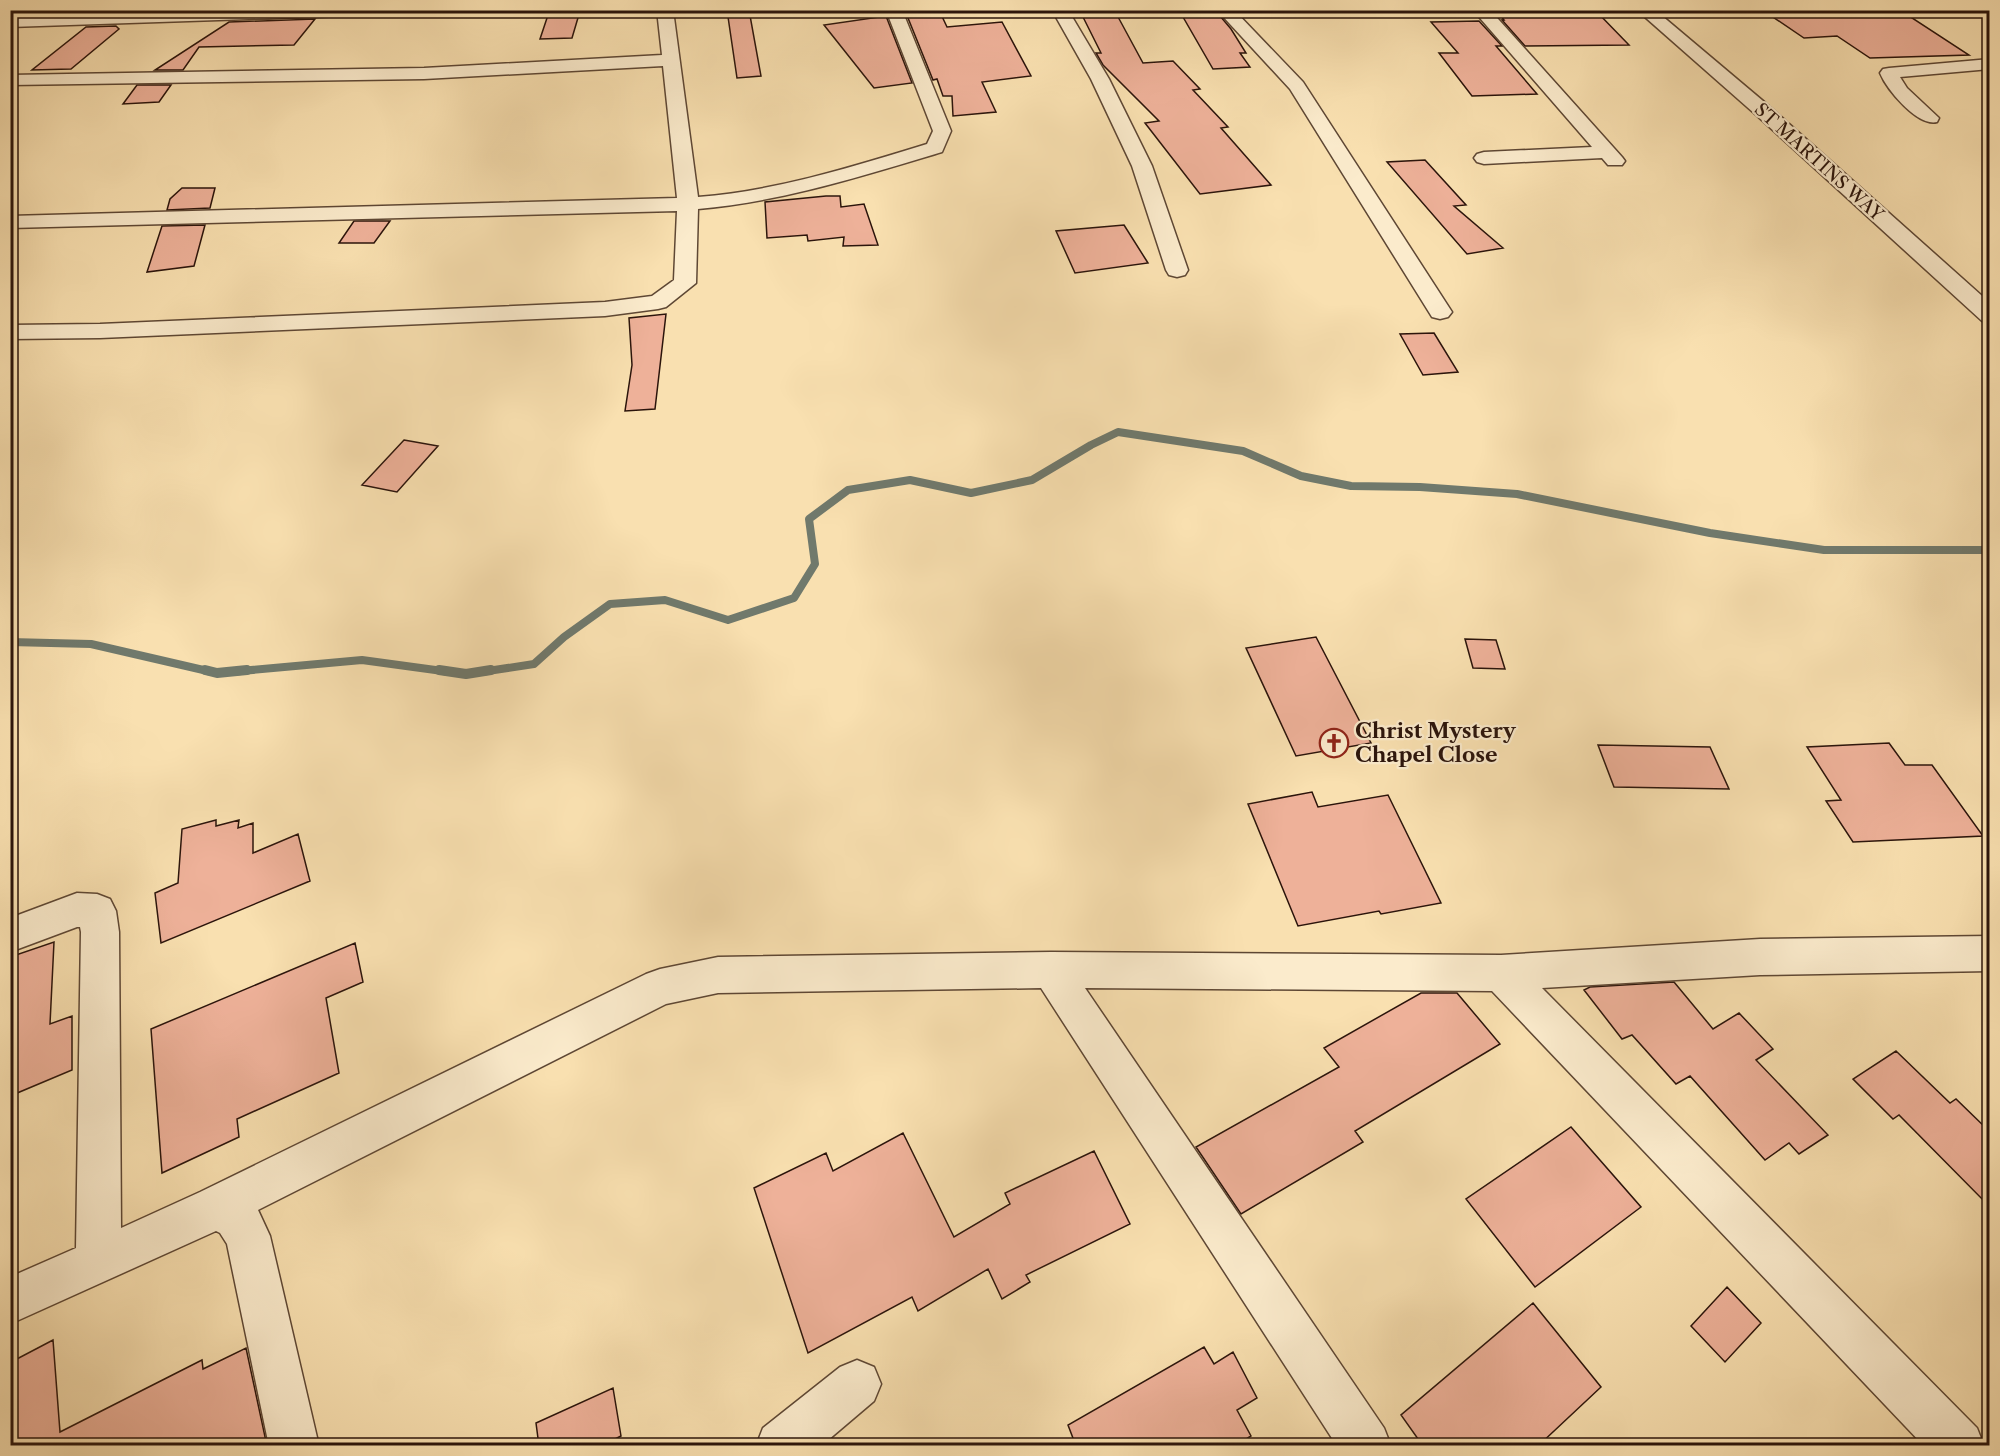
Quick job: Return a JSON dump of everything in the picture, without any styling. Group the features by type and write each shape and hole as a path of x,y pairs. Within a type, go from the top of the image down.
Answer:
{"street":[{"path":"10,22 373,10"},
{"path":"10,333 111,331 594,309 658,302 685,283 688,203 665,10"},
{"path":"10,222 484,212 688,203 727,200 835,179 935,148 942,131 894,10"},
{"path":"1060,10 1100,80 1142,165 1177,270"},
{"path":"1225,10 1297,86 1440,312"},
{"path":"1481,10 1611,156 1484,158"},
{"name":"ST MARTINS WAY","path":"1645,10 1762,110 1989,316"},
{"path":"1983,10 1989,14"},
{"path":"10,80 478,73 569,69 671,60"},
{"path":"1930,118 1914,101 1893,85 1889,73 1989,64"},
{"path":"10,934 77,910 97,911 100,932 99,1259"},
{"path":"10,1301 216,1208 660,987 718,975 1051,970 1501,973 1760,957 1989,953"},
{"path":"1051,970 1366,1446"},
{"path":"1501,973 1959,1446"},
{"path":"216,1208 236,1216 248,1236 294,1446"},
{"path":"781,1446 857,1384"}],"building":[{"path":"727,10 749,10 761,76 737,78"},
{"path":"939,10 947,27 1002,22 1031,76 982,82 996,112 953,116 952,96 943,96 937,79 933,80 906,13"},
{"path":"1179,10 1215,10 1231,29 1246,53 1240,53 1250,67 1213,69"},
{"path":"1559,10 1595,10 1629,45 1525,46 1501,16 1564,16"},
{"path":"1807,10 1900,10 1969,55 1870,58 1837,36 1804,38 1767,13"},
{"path":"580,11 572,38 540,39 549,12"},
{"path":"1117,15 1143,63 1173,61 1200,89 1193,90 1228,127 1221,128 1271,185 1200,194 1145,123 1159,121 1103,65 1096,53 1101,53 1083,17"},
{"path":"886,16 912,83 874,88 824,25"},
{"path":"315,19 294,45 199,47 183,70 155,70 229,22"},
{"path":"1479,21 1502,46 1496,46 1537,94 1472,96 1439,53 1458,53 1431,22"},
{"path":"116,26 119,29 71,69 32,70 86,27"},
{"path":"137,85 171,85 159,102 123,104"},
{"path":"1425,160 1466,205 1454,206 1503,248 1467,254 1387,162"},
{"path":"182,188 215,188 210,208 167,210 170,199"},
{"path":"840,196 841,207 864,204 878,245 843,246 844,237 808,241 807,235 767,238 765,202"},
{"path":"354,221 390,221 374,243 339,243"},
{"path":"205,225 194,266 147,272 162,226"},
{"path":"1124,225 1148,263 1075,273 1056,231"},
{"path":"666,314 655,409 625,411 632,365 629,318"},
{"path":"1434,333 1458,372 1423,375 1400,334"},
{"path":"404,440 438,446 397,492 362,485"},
{"path":"1316,637 1371,743 1296,756 1246,648"},
{"path":"1465,639 1496,640 1505,669 1473,668"},
{"path":"1889,743 1905,765 1932,765 1983,836 1853,842 1826,801 1841,800 1807,747"},
{"path":"1598,745 1710,747 1729,789 1614,787"},
{"path":"1312,792 1318,807 1388,795 1441,903 1381,914 1379,911 1298,926 1248,804"},
{"path":"216,820 216,826 239,820 238,828 253,823 253,853 298,834 310,881 161,943 155,893 178,883 182,829"},
{"path":"54,942 50,1024 72,1016 72,1070 10,1096 10,957"},
{"path":"355,943 363,982 326,998 339,1073 237,1119 239,1137 162,1173 151,1029"},
{"path":"1674,982 1713,1029 1739,1013 1773,1049 1756,1060 1828,1135 1799,1154 1789,1143 1765,1160 1690,1076 1676,1084 1632,1035 1622,1039 1584,990 1590,987"},
{"path":"1421,993 1457,993 1500,1044 1355,1131 1363,1142 1241,1214 1196,1147 1339,1067 1324,1048"},
{"path":"1896,1051 1950,1103 1956,1099 1989,1131 1989,1206 1899,1115 1893,1119 1853,1079"},
{"path":"1571,1127 1641,1207 1535,1287 1466,1199"},
{"path":"903,1133 954,1237 1010,1204 1005,1193 1094,1151 1130,1224 1026,1275 1030,1282 1002,1299 988,1269 918,1311 912,1297 808,1353 754,1188 826,1153 833,1171"},
{"path":"1727,1287 1761,1323 1725,1362 1691,1326"},
{"path":"1533,1303 1601,1387 1538,1446 1423,1446 1401,1415"},
{"path":"53,1340 60,1432 202,1360 203,1369 246,1348 267,1446 17,1446 13,1361"},
{"path":"1204,1347 1214,1364 1233,1352 1257,1398 1237,1410 1251,1436 1235,1446 1076,1446 1068,1425"},
{"path":"613,1388 621,1436 601,1446 539,1446 536,1423"}],"waterway":[{"path":"481,672 534,664 564,637 610,604 665,600 728,620 794,598 815,564 809,519 848,490 910,480 971,493 1032,480 1091,445 1118,432 1243,451 1301,476 1351,486 1420,487 1517,494 1710,533 1824,550 1990,550"},
{"path":"10,642 91,644 212,672"},
{"path":"230,672 362,660 450,672"},
{"path":"205,670 217,673 247,670"},
{"path":"439,670 466,674 491,670"}],"place":[{"name":"Christ Mystery Chapel Close","path":"1334,743"}]}
